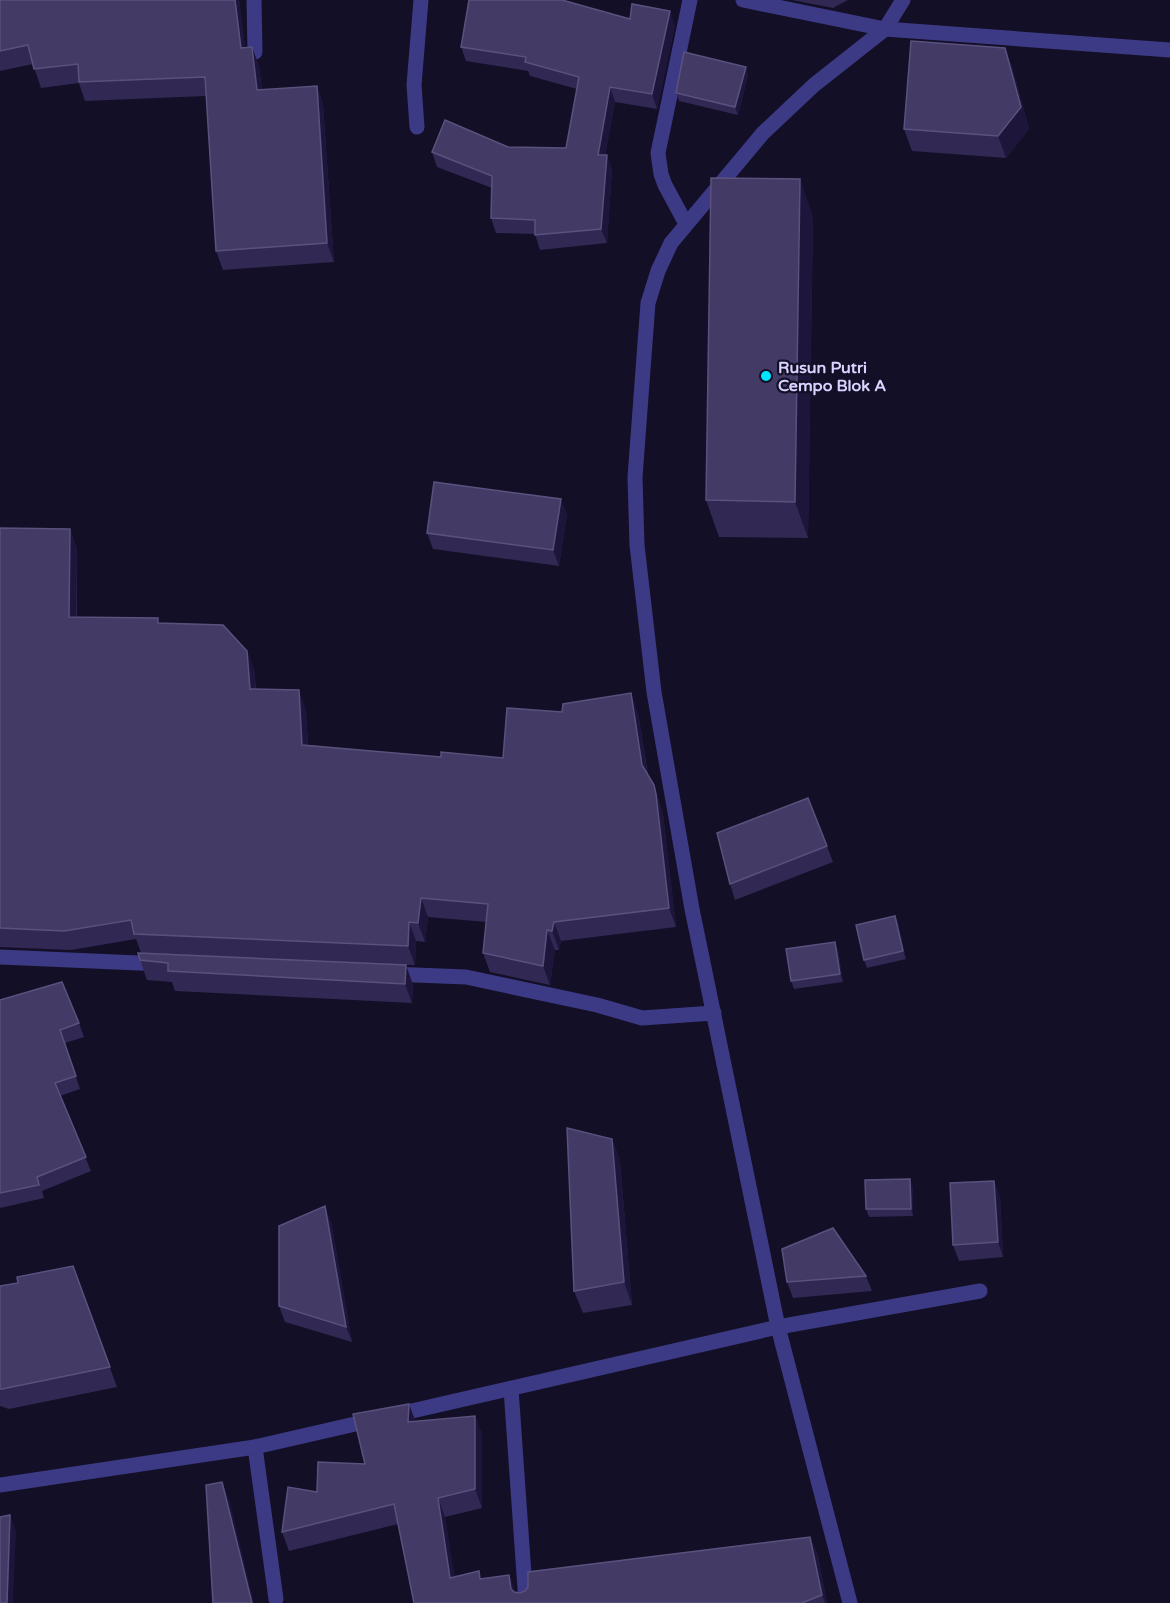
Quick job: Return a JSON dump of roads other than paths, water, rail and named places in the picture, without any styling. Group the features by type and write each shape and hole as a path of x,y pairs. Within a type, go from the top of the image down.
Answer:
{"street":[{"path":"254,0 255,52"},
{"path":"417,127 414,86 421,0"},
{"path":"686,224 665,185 658,153 690,0"},
{"path":"743,0 885,28 1170,50"},
{"path":"850,1603 778,1327 692,909 654,692 637,545 635,477 648,303 658,270 671,243 763,133 814,85 885,28 903,0"},
{"path":"0,957 179,965"},
{"path":"370,973 466,977 597,1005 642,1018 714,1013"},
{"path":"0,1485 255,1447 778,1327 980,1291"},
{"path":"511,1389 526,1603"},
{"path":"255,1447 276,1599"}],"place":[{"name":"Rusun Putri Cempo Blok A","path":"766,376"}]}
